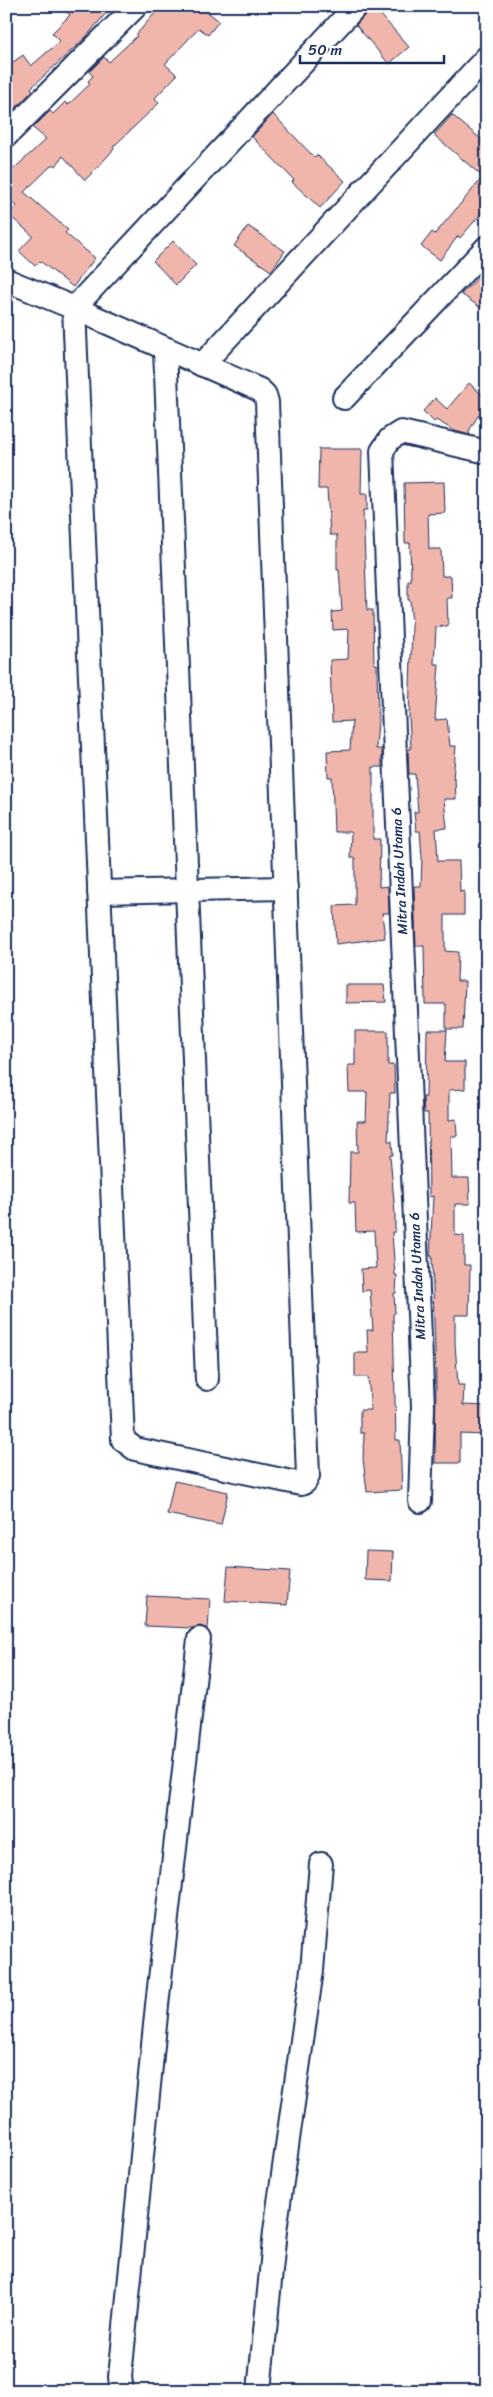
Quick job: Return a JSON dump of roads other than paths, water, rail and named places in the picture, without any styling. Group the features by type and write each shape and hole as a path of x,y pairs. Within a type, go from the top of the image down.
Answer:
{"street":[{"path":"6,136 136,6"},
{"path":"6,280 74,308 260,390 265,396 308,1476 301,1484 135,1449 123,1440 74,308 356,6"},
{"path":"202,365 487,57"},
{"path":"344,398 487,247"},
{"path":"166,349 207,1379"},
{"name":"Mitra Indah Utama 6","path":"420,1501 423,1407 382,451 390,439 401,432 487,452"},
{"path":"99,892 188,892 286,888"},
{"path":"122,2391 120,2378 157,2004 199,1639"},
{"path":"259,2391 275,2231 312,1970 321,1864"}]}
